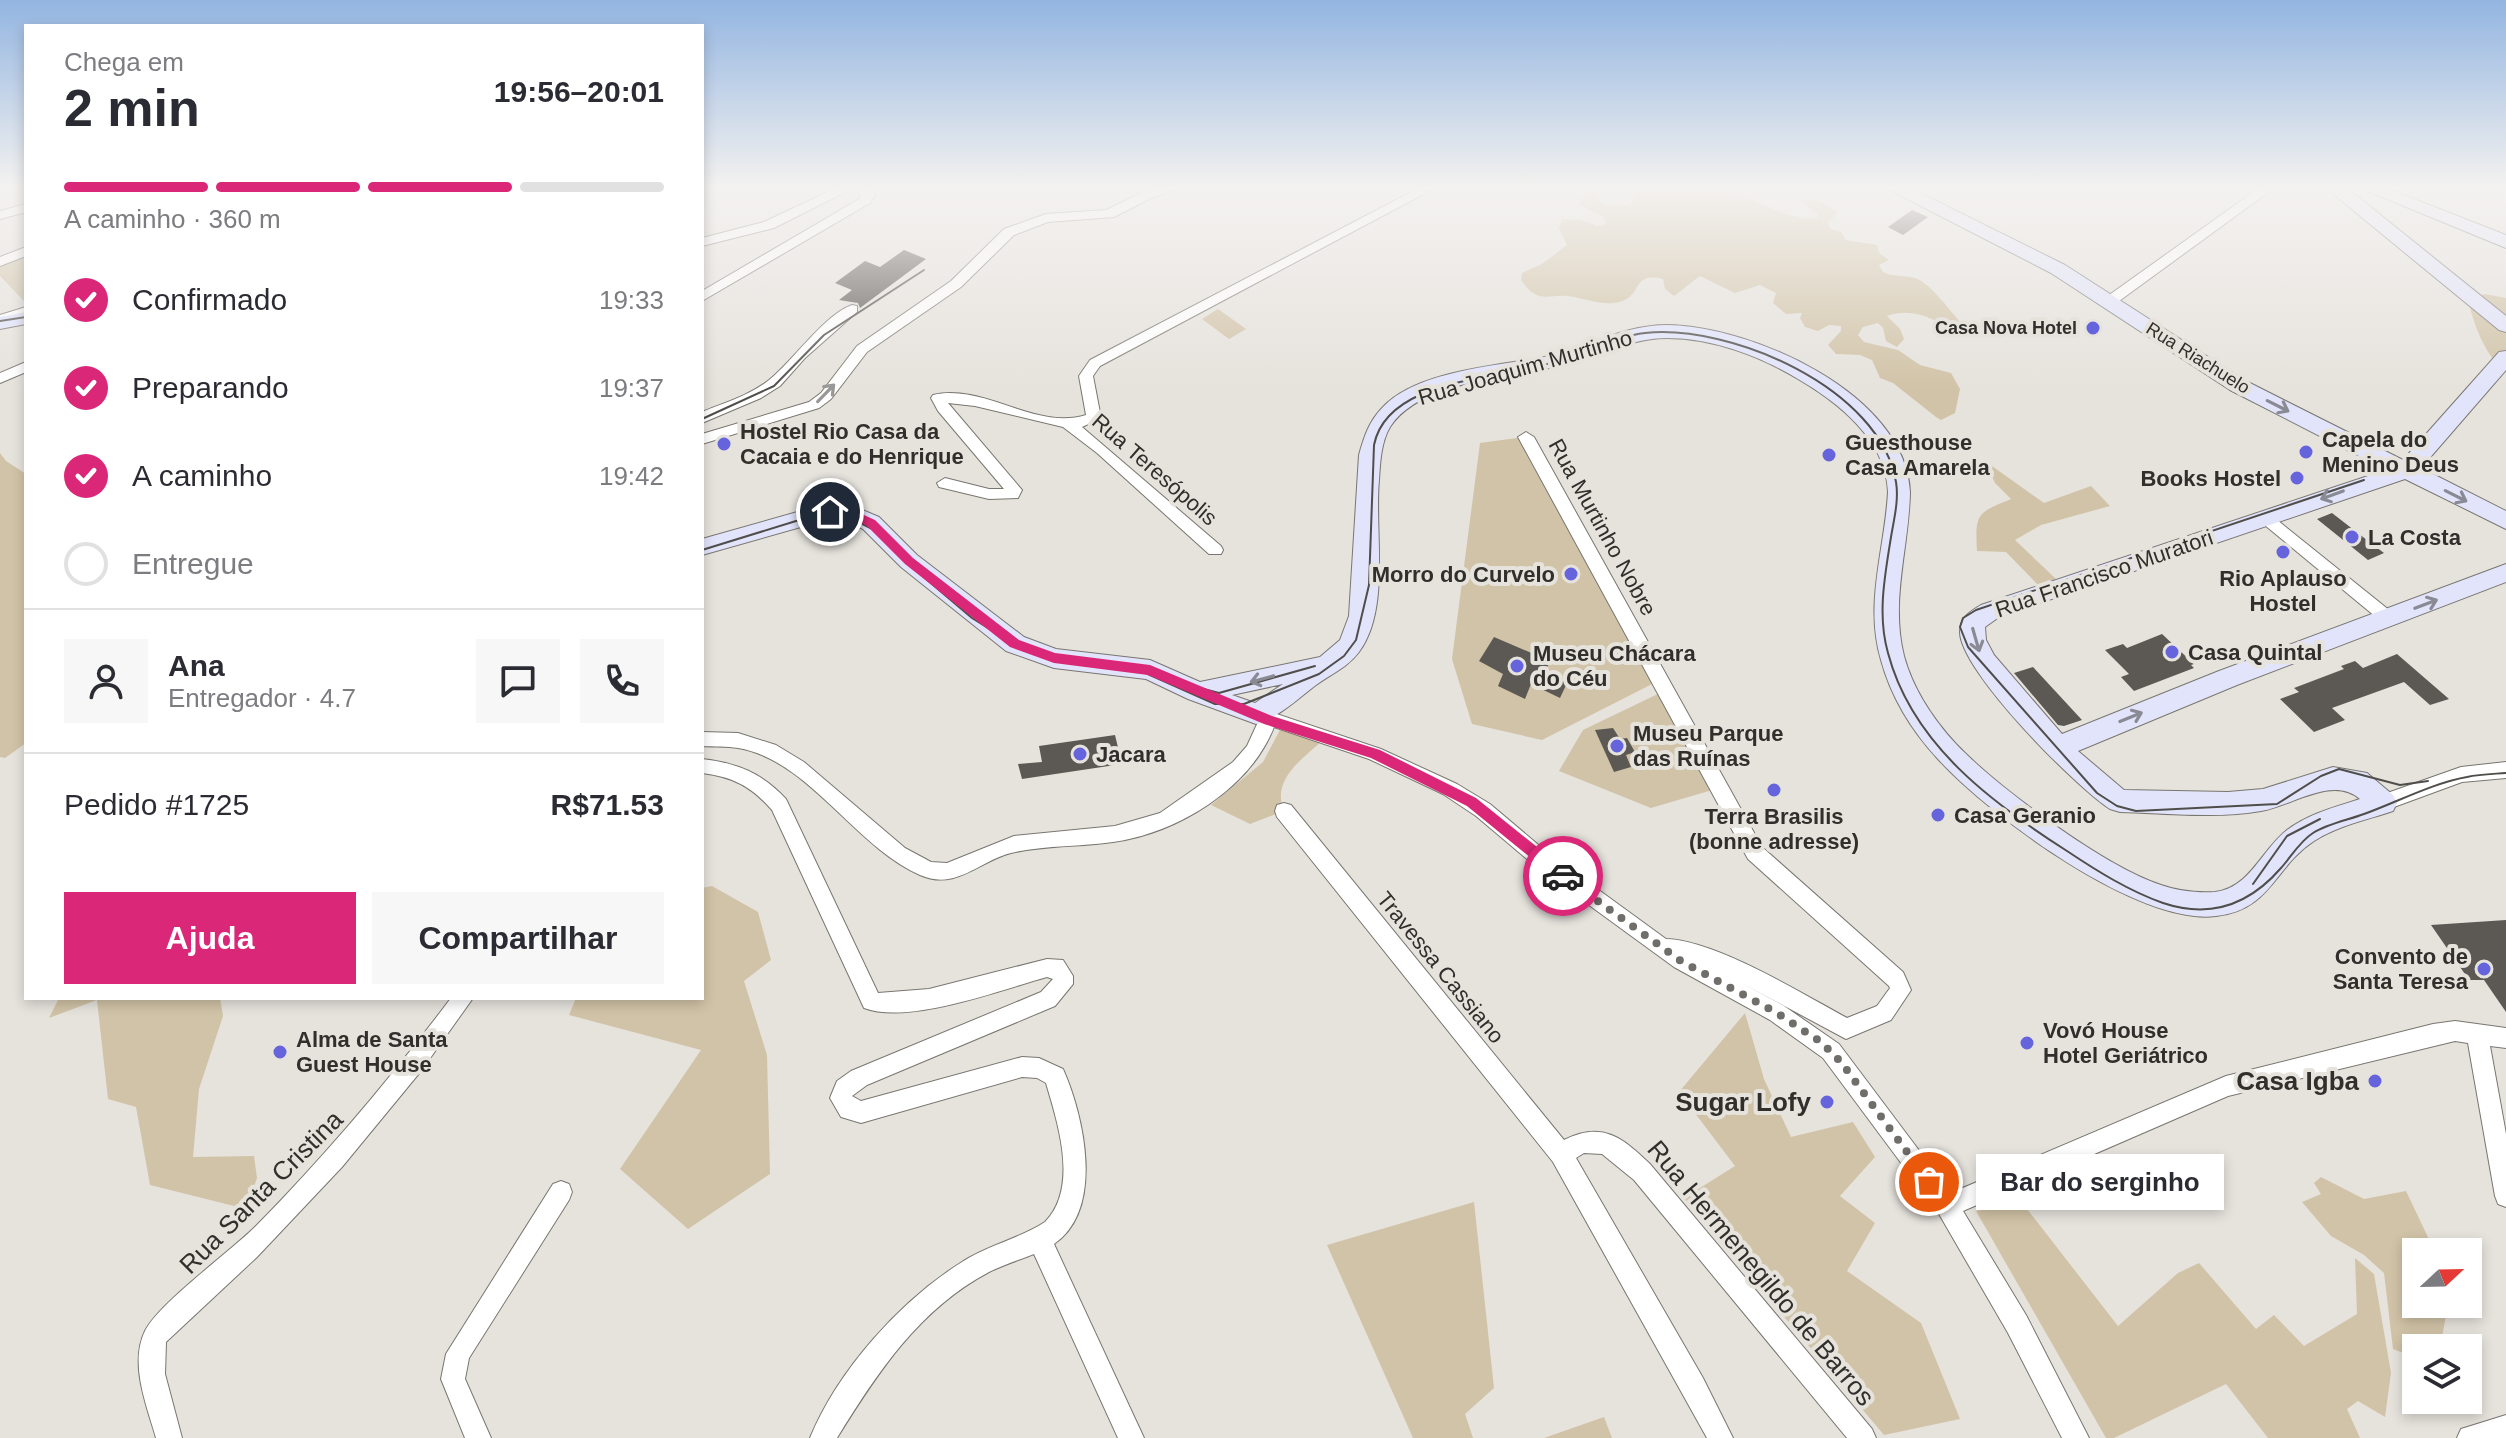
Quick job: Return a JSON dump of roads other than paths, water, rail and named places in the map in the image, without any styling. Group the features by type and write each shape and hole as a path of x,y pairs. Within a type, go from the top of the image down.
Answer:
{"street":[{"path":"704,296 769,255"},
{"path":"704,438 814,405 826,396 862,349 956,284 985,255"},
{"path":"945,483 1002,495 1012,494 1014,490 943,408 938,398 960,399 1066,422 1087,422 1094,418 1086,376 1095,363 1301,255"},
{"name":"Rua Riachuelo","path":"2030,255 2110,301 2206,367 2506,521"},
{"path":"2110,301 2174,255"},
{"path":"2418,255 2506,326"},
{"path":"704,417 756,395 775,383 800,355 852,309"},
{"path":"0,322 24,312"},
{"path":"0,322 24,321"},
{"path":"0,331 24,322"},
{"name":"Rua Joaquim Murtinho","path":"1262,717 1352,643 1360,622 1365,591 1369,469 1378,425 1391,410 1449,383 1572,357 1628,336 1669,331 1737,345 1794,366 1839,396 1877,436 1890,456 1900,496 1884,599 1884,625 1901,683 1923,721 1957,764 1983,787 2085,858 2136,888 2182,904 2220,904 2256,888 2292,842 2307,831 2461,775 2506,770"},
{"path":"2406,471 2506,357"},
{"path":"0,378 24,368"},
{"name":"Rua Teresópolis","path":"1066,422 1102,449 1215,550"},
{"name":"Rua Murtinho Nobre","path":"1526,437 1755,853 1896,979 1901,990 1884,1013 1846,1029 1761,981 1689,951 1660,947"},
{"name":"Rua Francisco Muratori","path":"2383,803 2357,781 2333,778 2263,800 2228,803 2120,801 2098,789 2059,747 1981,655 1972,632 1976,619 1990,611 2406,471"},
{"path":"704,546 822,513 853,514 871,523 909,561 1015,644 1054,658 1150,670 1262,717 1375,754 1450,789 1483,810 1541,859 1660,947 1777,1013 1831,1051 1947,1206 2017,1324 2076,1438"},
{"path":"2267,518 2388,618"},
{"path":"2059,747 2228,678 2506,573"},
{"path":"1197,692 1212,692 1327,664"},
{"path":"704,739 747,741 772,752 816,781 894,850 928,869 943,872 972,865 1000,848 1118,833 1163,821 1233,775 1255,751 1262,717"},
{"path":"704,766 739,772 761,783 779,805 871,1001 894,1005 1047,968 1062,970 1063,984 1048,999 847,1085 841,1098 849,1110 861,1112 1022,1067 1039,1068 1055,1076 1068,1122 1074,1180 1070,1208 1060,1225 1039,1238 972,1268 927,1303 887,1341 823,1438"},
{"name":"Travessa Cassiano","path":"1284,811 1561,1154"},
{"name":"Rua Santa Cristina","path":"169,1438 152,1362 155,1336 248,1250 376,1114 462,1000"},
{"path":"1947,1206 2226,1086 2433,1034 2455,1031 2506,1038"},
{"path":"2477,1034 2506,1196"},
{"name":"Rua Hermenegildo de Barros","path":"1561,1154 1588,1139 1623,1153 1863,1438"},
{"path":"1561,1154 1720,1438"},
{"path":"478,1438 453,1379 458,1354 561,1192"},
{"path":"1039,1238 1131,1438"},
{"path":"2470,1438 2506,1428"}],"tram line":[{"path":"704,418 774,386 824,335 924,270"},
{"path":"0,321 24,317"},
{"path":"704,549 796,521 847,516 880,533 926,579 972,618 1023,650 1061,662 1141,671 1215,704 1244,704 1319,674 1344,656 1356,640 1369,585 1374,445 1381,426 1393,412 1410,400 1450,385 1563,360 1635,335 1680,333 1718,339 1758,351 1797,369 1832,391 1862,418 1884,448 1896,482 1896,510 1883,595 1883,624 1888,653 1900,686 1916,716 1958,768 2011,813 2126,887 2181,908 2213,909 2228,905 2242,900 2269,881 2304,840 2319,830 2441,784 2472,776 2506,773"},
{"path":"2364,480 1976,610 1963,618 1960,627 1968,647 2097,793 2117,806 2136,811 2277,804 2321,776 2339,769 2400,785 2428,781"},
{"path":"1200,688 1219,693 1315,666"},
{"path":"2253,884 2287,836 2320,819"}],"place":[{"name":"Casa Nova Hotel","path":"2093,328"},
{"name":"Hostel Rio Casa da Cacaia e do Henrique","path":"724,444"},
{"name":"Capela do Menino Deus","path":"2306,452"},
{"name":"Guesthouse Casa Amarela","path":"1829,455"},
{"name":"Books Hostel","path":"2297,478"},
{"name":"La Costa","path":"2352,537"},
{"name":"Rio Aplauso Hostel","path":"2283,552"},
{"name":"Morro do Curvelo","path":"1571,574"},
{"name":"Casa Quintal","path":"2172,652"},
{"name":"Museu Chácara do Céu","path":"1517,666"},
{"name":"Museu Parque das Ruínas","path":"1617,746"},
{"name":"Jacara","path":"1080,754"},
{"name":"Terra Brasilis (bonne adresse)","path":"1774,790"},
{"name":"Casa Geranio","path":"1938,815"},
{"name":"Convento de Santa Teresa","path":"2484,969"},
{"name":"Vovó House Hotel Geriátrico","path":"2027,1043"},
{"name":"Alma de Santa Guest House","path":"280,1052"},
{"name":"Casa Igba","path":"2375,1081"},
{"name":"Sugar Lofy","path":"1827,1102"},
{"name":"Bar do serginho","path":"1929,1182"}]}
